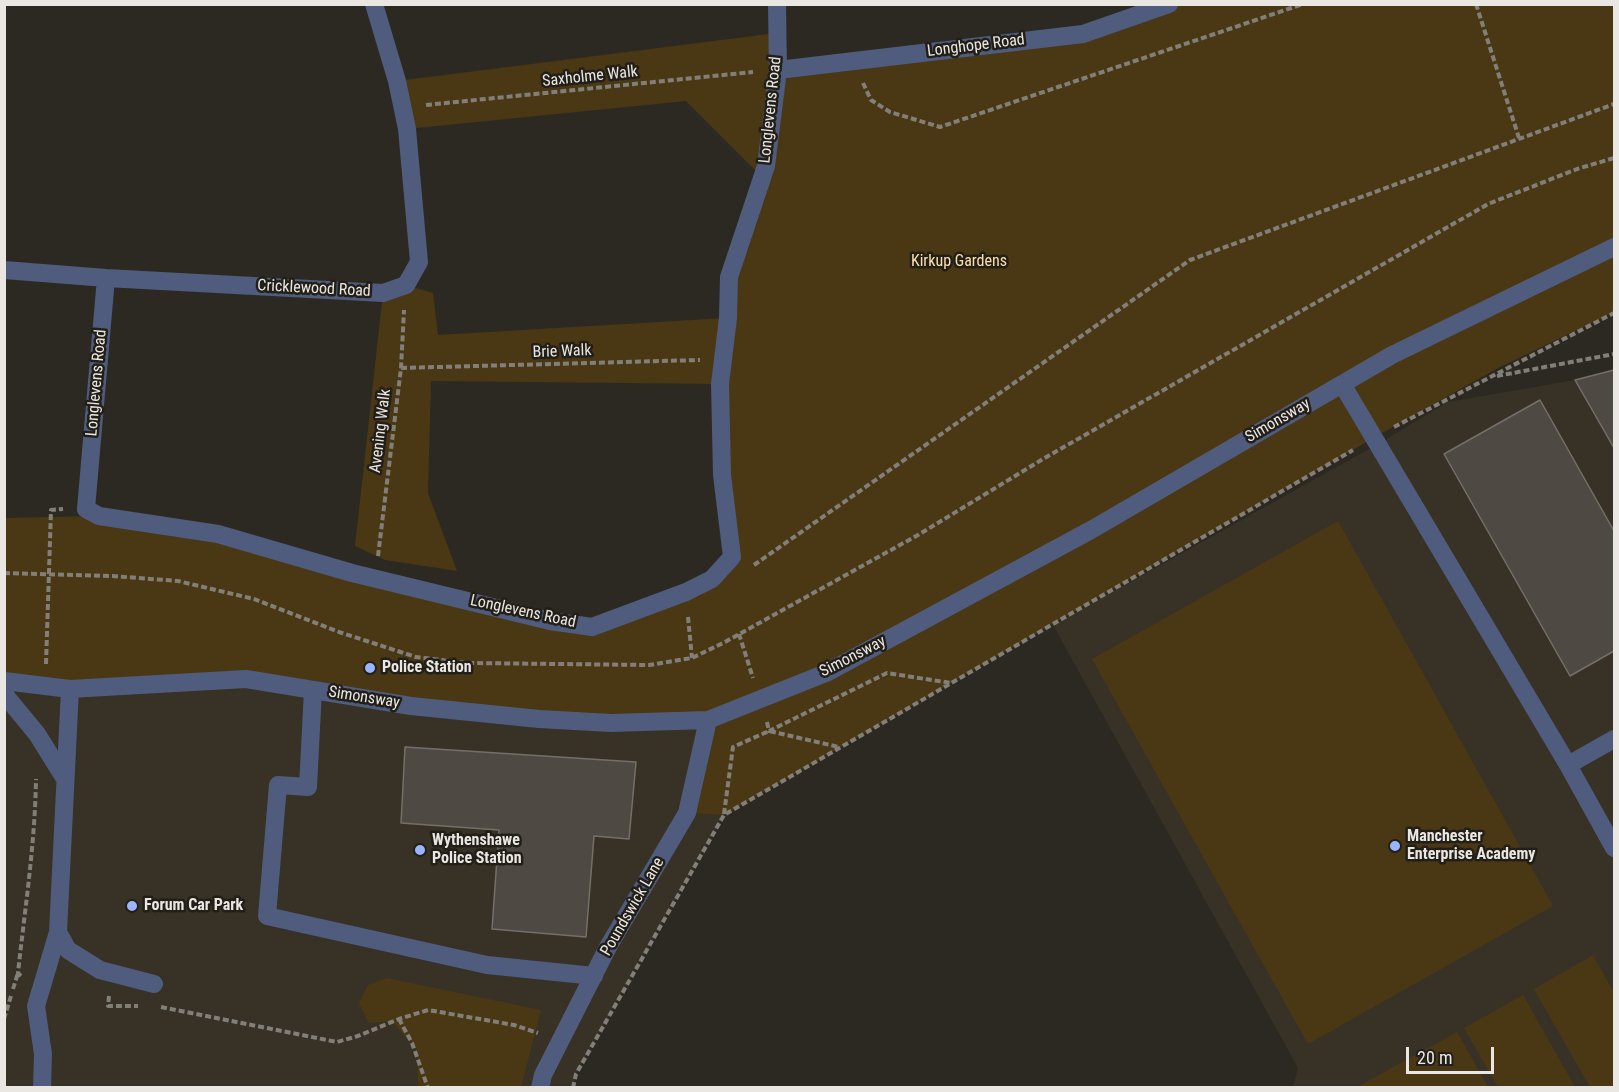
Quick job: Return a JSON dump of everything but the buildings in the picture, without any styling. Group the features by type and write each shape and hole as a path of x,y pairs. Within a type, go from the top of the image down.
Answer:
{"street":[{"path":"374,4 404,108 417,221 419,262 406,285"},
{"name":"Longlevens Road","path":"106,278 86,509 99,516 218,534 375,579 550,621 592,627 686,592 712,579 732,558 722,476 720,384 729,277 766,166 778,70 777,4"},
{"name":"Longhope Road","path":"778,70 1083,34 1169,4"},
{"name":"Simonsway","path":"4,681 70,689 246,679 411,706 539,719 611,723 708,720 836,667 1091,530 1392,355 1614,247"},
{"name":"Cricklewood Road","path":"4,270 106,278 383,293 406,285"},
{"path":"1342,384 1568,765 1614,848"},
{"path":"42,1088 43,1054 36,1006 58,932 70,689"},
{"path":"313,690 308,788 278,785 267,916 487,965 594,976"},
{"path":"4,694 37,734 65,779"},
{"name":"Poundswick Lane","path":"540,1088 543,1075 608,947 687,813 708,720"},
{"path":"1568,765 1614,739"},
{"path":"58,932 68,950 100,970 154,984"}],"path":[{"path":"859,60 864,84 871,100 890,112 940,127 1303,4"},
{"path":"1476,4 1519,138"},
{"name":"Saxholme Walk","path":"404,108 778,70"},
{"path":"732,558 740,575 1190,260 1614,104"},
{"path":"4,573 112,576 178,581 254,599 339,632 416,657 468,663 649,665 693,658 918,535 1043,459 1488,204 1577,169 1614,158"},
{"name":"Avening Walk","path":"375,579 401,368 406,285"},
{"path":"724,815 1375,437 1614,313"},
{"path":"1492,377 1614,354"},
{"name":"Brie Walk","path":"401,368 723,359"},
{"path":"46,686 51,510 86,509"},
{"path":"686,592 693,658"},
{"path":"573,1088 576,1074 724,815 733,747 887,673 952,683"},
{"path":"769,731 840,748"},
{"path":"36,776 31,864 18,973 41,990"},
{"path":"111,974 108,1006 149,1007"},
{"path":"159,1007 337,1042 428,1010 514,1025 561,1041"},
{"path":"399,1019 412,1044 429,1088"}],"shaded area":[{"name":"Manchester Enterprise Academy","path":"1614,370 1614,1087 1293,1087 1298,1068 1053,625 1378,444 1448,402 1575,380"},
{"path":"246,679 708,720 688,813 724,815 576,1074 573,1087 5,1088 5,681"}],"green space":[{"name":"Kirkup Gardens","path":"1169,5 1614,5 1614,312 1498,368 1375,437 724,815 687,813 708,720 611,723 246,679 5,681 4,518 99,516 592,627 686,592 731,558 720,384 431,381 428,493 457,571 385,560 355,546 383,293 406,285 433,293 438,335 727,318 762,177 686,101 407,129 397,81 777,33 778,69 1083,34"},
{"path":"1338,521 1553,906 1308,1044 1092,659"},
{"path":"1593,955 1614,993 1614,1087 1590,1087 1534,989"},
{"path":"387,978 541,1010 521,1087 418,1087 417,1050 392,1021 369,1023 359,1003 368,985"},
{"path":"1523,995 1575,1087 1498,1087 1464,1028"},
{"path":"1457,1032 1488,1087 1357,1087"}],"place":[{"name":"Police Station","path":"370,668"},
{"name":"Manchester Enterprise Academy","path":"1395,846"},
{"name":"Wythenshawe Police Station","path":"420,850"},
{"name":"Forum Car Park","path":"132,906"}]}
